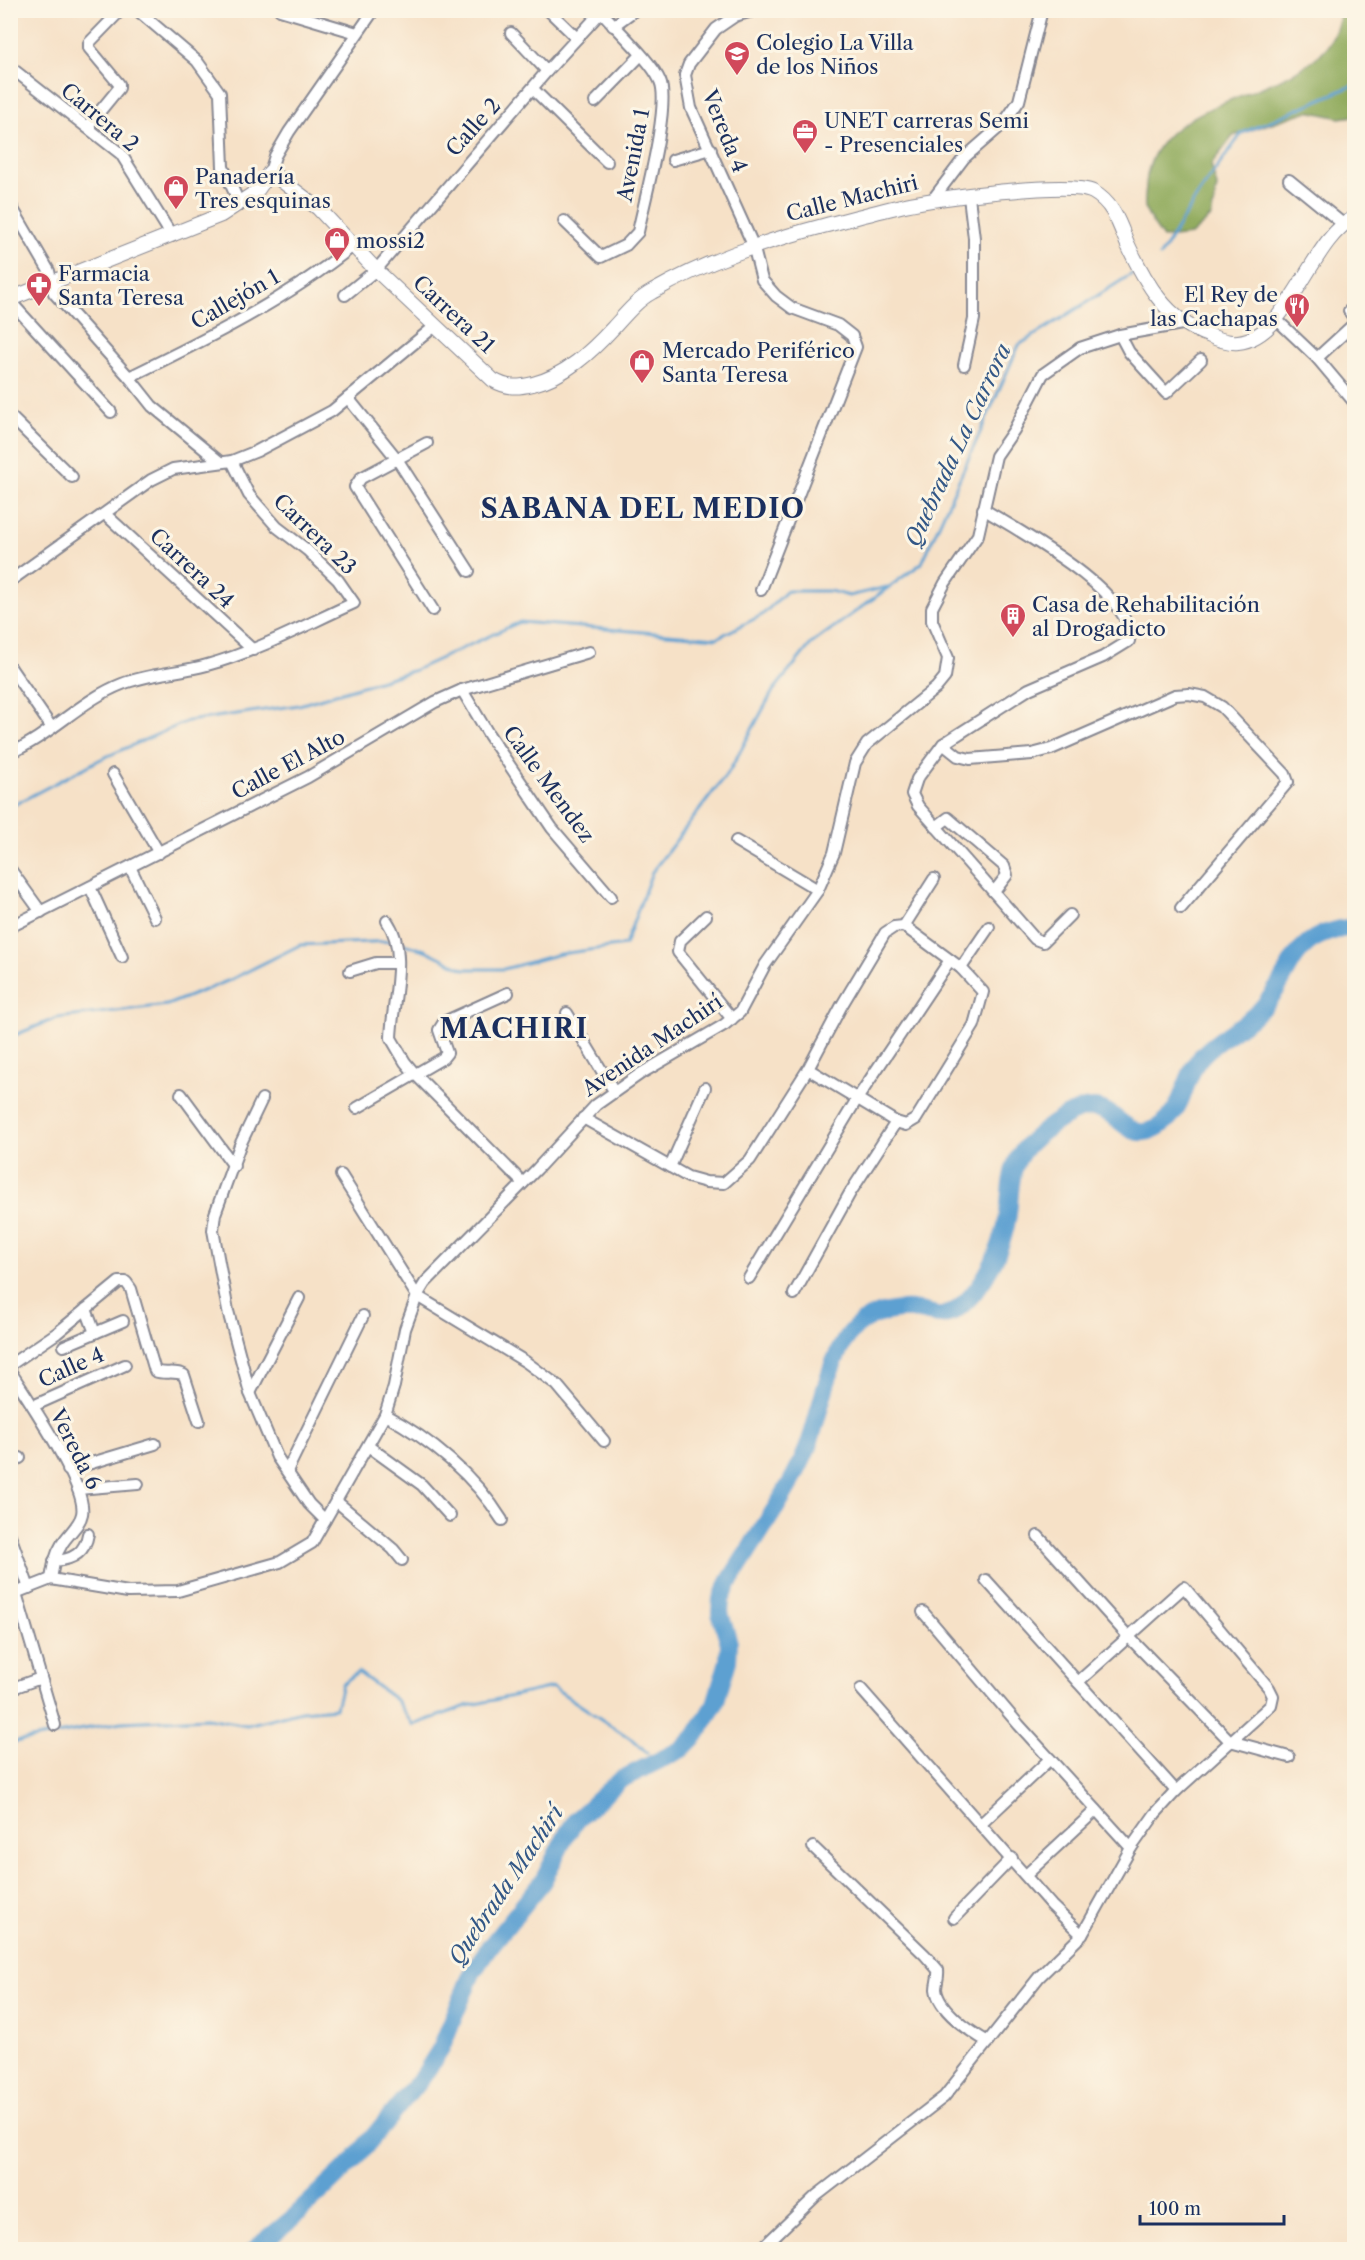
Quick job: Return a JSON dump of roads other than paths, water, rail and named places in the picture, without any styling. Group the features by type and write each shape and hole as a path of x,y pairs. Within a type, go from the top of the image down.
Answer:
{"street":[{"path":"87,128 119,88 119,84 89,48 89,44 121,10"},
{"path":"137,10 197,61 220,93 223,167 240,205"},
{"path":"280,10 357,33"},
{"path":"111,412 10,300 172,236 240,205 256,192 270,172 275,156 289,132 374,10"},
{"path":"548,10 577,38"},
{"path":"613,26 635,10"},
{"path":"736,14 756,10"},
{"path":"933,199 964,158 1003,124 1020,101 1042,10"},
{"name":"Calle 2","path":"345,295 376,270 498,123 533,88 601,11"},
{"name":"Avenida 1","path":"564,221 601,257 626,245 638,232 663,102 660,80 601,11"},
{"name":"Vereda 4","path":"736,14 716,29 698,51 685,75 691,108 753,245 762,280 776,296 792,308 838,325 852,336 856,347 761,590"},
{"path":"511,33 546,71"},
{"path":"595,102 640,56"},
{"name":"Carrera 2","path":"10,67 121,154 172,236"},
{"path":"533,88 607,162"},
{"path":"673,160 711,150"},
{"name":"Carrera 21","path":"270,172 318,208 376,270 493,380 505,387"},
{"path":"1182,324 1218,339 1239,342 1258,334 1288,304 1323,248 1349,221 1289,180"},
{"name":"Calle Machiri","path":"505,387 521,387 543,382 564,371 602,340 648,294 753,245 933,199 1041,188 1078,188 1091,191 1107,202 1149,285 1182,324"},
{"path":"964,365 974,319 974,238 969,197"},
{"path":"10,204 49,271 50,285 54,293 152,406 220,462"},
{"name":"Callejón 1","path":"129,377 212,337 328,266 354,245"},
{"path":"1275,318 1317,358 1354,402"},
{"name":"Avenida Machirí","path":"51,1579 143,1593 200,1587 289,1559 312,1543 385,1415 394,1386 400,1347 417,1296 439,1267 523,1183 583,1118 614,1091 740,1012 765,965 819,890 834,853 855,763 876,736 936,688 945,677 948,658 932,621 932,608 945,582 978,535 996,456 1014,430 1043,374 1080,348 1120,335 1182,324"},
{"path":"1317,358 1354,324"},
{"path":"10,581 151,480 173,469 232,461 257,451 322,417 435,326"},
{"path":"1120,335 1129,352 1166,393 1201,360"},
{"path":"348,398 397,459 468,570"},
{"path":"10,416 72,477"},
{"path":"427,443 361,478 355,487 433,610"},
{"name":"Carrera 23","path":"232,461 249,495 277,527 308,550 339,580 354,603 253,650"},
{"path":"983,509 1101,587 1121,611 1131,631 1129,641 1119,649 1029,689 943,744 917,779 912,794 918,806 1035,939 1043,942 1070,915"},
{"name":"Carrera 24","path":"105,514 253,650"},
{"path":"10,753 33,743 91,700 120,684 147,675 204,666 253,650"},
{"name":"Calle El Alto","path":"10,927 308,777 435,702 462,690 589,652"},
{"path":"10,668 52,728"},
{"name":"Calle Mendez","path":"462,690 489,735 552,828 611,897"},
{"path":"943,744 958,756 1003,758 1051,749 1175,695 1205,697 1222,706 1285,774 1288,782 1181,908"},
{"path":"113,774 159,853"},
{"path":"936,827 948,818 1004,866 1007,875 994,892"},
{"path":"736,841 819,890"},
{"path":"130,867 155,918"},
{"path":"10,869 41,912"},
{"path":"904,926 934,879"},
{"path":"90,887 122,957"},
{"path":"706,916 680,941 678,952 732,1019"},
{"path":"387,921 394,932 397,948 391,1038 415,1074 523,1183"},
{"path":"583,1118 688,1178 724,1183 737,1174 770,1133 808,1069 836,1014 885,933 894,927 904,926 961,968 983,992 974,1025 915,1119 906,1125 896,1122 808,1069"},
{"path":"961,968 989,927"},
{"path":"748,1278 857,1099 950,960"},
{"path":"350,970 376,963 396,963"},
{"path":"357,1108 447,1053 439,1030 444,1022 508,993"},
{"path":"567,1013 614,1091"},
{"path":"670,1167 705,1088"},
{"path":"181,1094 234,1166"},
{"path":"262,1099 240,1145 215,1214 213,1230 228,1311 250,1393 277,1457 309,1504 325,1520"},
{"path":"794,1294 850,1194 896,1122"},
{"path":"341,1175 417,1296 526,1362 556,1385 604,1441"},
{"path":"10,1365 86,1309 118,1282 126,1282 131,1289 154,1371 161,1374 177,1371 184,1375 199,1421"},
{"path":"250,1393 299,1298"},
{"path":"86,1309 96,1333"},
{"path":"287,1471 363,1316"},
{"path":"64,1346 123,1322"},
{"name":"Calle 4","path":"33,1406 125,1365"},
{"name":"Vereda 6","path":"10,1371 33,1406 68,1470 78,1489 83,1506 81,1517 61,1546 54,1561 51,1579"},
{"path":"385,1415 411,1430 462,1471 502,1520"},
{"path":"68,1470 155,1444"},
{"path":"368,1446 422,1485 450,1516"},
{"path":"78,1489 138,1484"},
{"path":"336,1501 393,1548 402,1560"},
{"path":"54,1561 72,1558 80,1553 88,1534"},
{"path":"10,1535 29,1588"},
{"path":"1038,1536 1128,1636 1230,1741 1288,1757"},
{"path":"51,1579 13,1594 55,1725"},
{"path":"986,1580 1176,1791"},
{"path":"760,2250 816,2196 944,2097 1040,1977 1082,1935 1131,1848 1155,1814 1176,1791 1271,1705 1274,1696 1184,1587 1078,1682"},
{"path":"923,1612 1050,1759 1131,1848"},
{"path":"10,1689 41,1678"},
{"path":"861,1689 1082,1935"},
{"path":"981,1824 1050,1759"},
{"path":"1026,1875 1096,1810"},
{"path":"813,1847 925,1955 938,1970 936,1989 952,2016 966,2029 988,2042"},
{"path":"954,1918 1012,1858"}],"waterway":[{"name":"Quebrada La Carrora","path":"1160,256 1199,193 1242,133 1354,85"},
{"name":"Quebrada La Carrora","path":"399,943 425,950 464,969 504,969 560,954 625,945 652,872 730,770 773,691 811,644 922,563 1019,345 1132,274"},
{"path":"10,807 101,759 188,721 299,705 415,670 520,622 717,638 762,615 787,591 830,591 849,596 887,587"},
{"name":"Quebrada Machirí","path":"254,2250 293,2218 354,2160 424,2075 441,2048 472,1973 488,1949 543,1881 576,1820 620,1780 682,1749 695,1736 715,1704 728,1661 729,1643 720,1613 721,1599 729,1582 779,1503 805,1454 831,1370 846,1339 862,1322 886,1312 911,1310 944,1315 959,1308 979,1286 995,1258 1006,1226 1014,1168 1028,1144 1063,1118 1086,1108 1103,1110 1135,1131 1144,1132 1154,1129 1172,1115 1197,1062 1211,1047 1260,1010 1272,996 1304,946 1332,931 1354,927"},
{"name":"Quebrada La Carrora","path":"10,1037 57,1018 167,1005 230,980 300,945 393,941"},
{"path":"10,1743 121,1722 208,1718 247,1725 301,1711 336,1708 342,1684 358,1672 396,1700 413,1725 467,1706 553,1687 637,1743 647,1753"}],"place":[{"name":"Colegio La Villa de los Niños","path":"737,77"},
{"name":"UNET carreras Semi - Presenciales","path":"805,155"},
{"name":"Panadería Tres esquinas","path":"176,211"},
{"name":"mossi2","path":"337,263"},
{"name":"Farmacia Santa Teresa","path":"39,308"},
{"name":"El Rey de las Cachapas","path":"1297,329"},
{"name":"Mercado Periférico Santa Teresa","path":"642,385"},
{"name":"Casa de Rehabilitación al Drogadicto","path":"1013,639"}],"district":[{"name":"SABANA DEL MEDIO","path":"643,508"},
{"name":"MACHIRI","path":"514,1028"}]}
